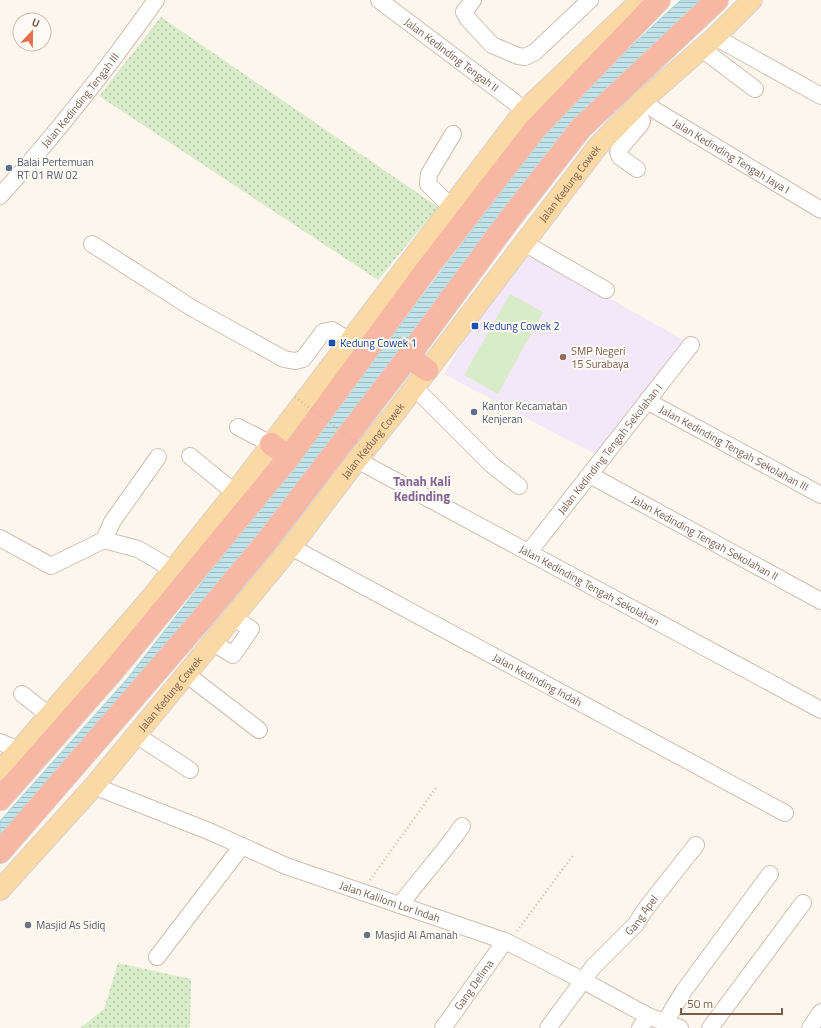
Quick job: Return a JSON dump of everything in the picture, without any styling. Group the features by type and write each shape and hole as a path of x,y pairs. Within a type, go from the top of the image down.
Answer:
{"highway":[{"path":"0,799 112,672 289,457 423,274 535,129 660,0"},
{"name":"Jalan Kedung Cowek","path":"0,852 201,620 267,541 408,356 509,220 581,128 717,0"},
{"path":"408,356 421,379"},
{"path":"271,444 289,457"}],"main road":[{"path":"0,770 148,600 235,493 524,111 641,0"},
{"name":"Jalan Kedung Cowek","path":"0,890 94,786 232,617 365,458 421,379 598,146 638,105 708,43 752,0"}],"street":[{"name":"Jalan Kedinding Tengah III","path":"0,196 38,154 156,0"},
{"path":"473,0 464,12 468,19 492,45 518,56 525,57 535,52 590,0"},
{"name":"Jalan Kedinding Tengah II","path":"390,3 524,111"},
{"path":"708,43 755,89"},
{"path":"708,43 821,96"},
{"path":"637,169 620,157 618,152 642,121 639,115 638,105"},
{"name":"Jalan Kedinding Tengah Jaya I","path":"638,105 658,112 821,210"},
{"path":"452,207 428,184 429,174 453,134"},
{"path":"524,243 606,290"},
{"path":"92,244 192,308 284,359 295,361 303,359 322,332 329,330 332,330 350,341"},
{"name":"Jalan Kedinding Tengah Sekolahan I","path":"529,552 691,345"},
{"path":"421,379 492,465 519,486"},
{"name":"Jalan Kedinding Tengah Sekolahan III","path":"647,401 821,495"},
{"path":"238,427 271,444"},
{"path":"0,538 51,566 104,540 112,522 158,456"},
{"path":"190,456 235,493"},
{"name":"Jalan Kedinding Tengah Sekolahan","path":"365,458 529,552 821,710"},
{"name":"Jalan Kedinding Tengah Sekolahan II","path":"590,475 821,601"},
{"path":"104,540 138,549 172,569"},
{"name":"Jalan Kedinding Indah","path":"290,547 785,813"},
{"path":"186,674 259,730"},
{"path":"22,694 49,715"},
{"path":"136,734 190,770"},
{"path":"0,742 19,750"},
{"name":"Jalan Kalilom Lor Indah","path":"94,786 165,813 286,866 506,942 582,980 644,1022 665,1022 680,1028"},
{"path":"400,905 448,846 462,826"},
{"name":"Gang Apel","path":"548,1028 582,980 601,958 636,924 644,911 696,845"},
{"path":"157,957 242,846"},
{"path":"665,1022 683,992 770,874"},
{"path":"710,1028 803,903"},
{"name":"Gang Delima","path":"443,1028 506,942"},
{"path":"810,1028 821,1012"}],"path":[{"path":"295,397 365,458"},
{"path":"362,892 436,788"},
{"path":"506,942 574,854"}],"shaded area":[{"name":"SMP Negeri 15 Surabaya","path":"523,249 685,341 596,454 444,374 482,309"}],"green space":[{"path":"161,17 438,207 378,280 99,96"},
{"path":"510,294 543,312 498,394 464,375"},
{"path":"118,963 191,979 190,1028 80,1028 104,1009"}],"water":[{"path":"681,0 706,0 657,47 210,599 0,842 0,821 127,679 321,430 547,132 613,64"}],"place":[{"name":"Balai Pertemuan RT 01 RW 02","path":"9,168"},
{"name":"Kedung Cowek 2","path":"475,326"},
{"name":"Kedung Cowek 1","path":"332,343"},
{"name":"SMP Negeri 15 Surabaya","path":"563,357"},
{"name":"Kantor Kecamatan Kenjeran","path":"474,412"},
{"name":"Masjid As Sidiq","path":"28,925"},
{"name":"Masjid Al Amanah","path":"367,935"}],"district":[{"name":"Tanah Kali Kedinding","path":"422,488"}]}
